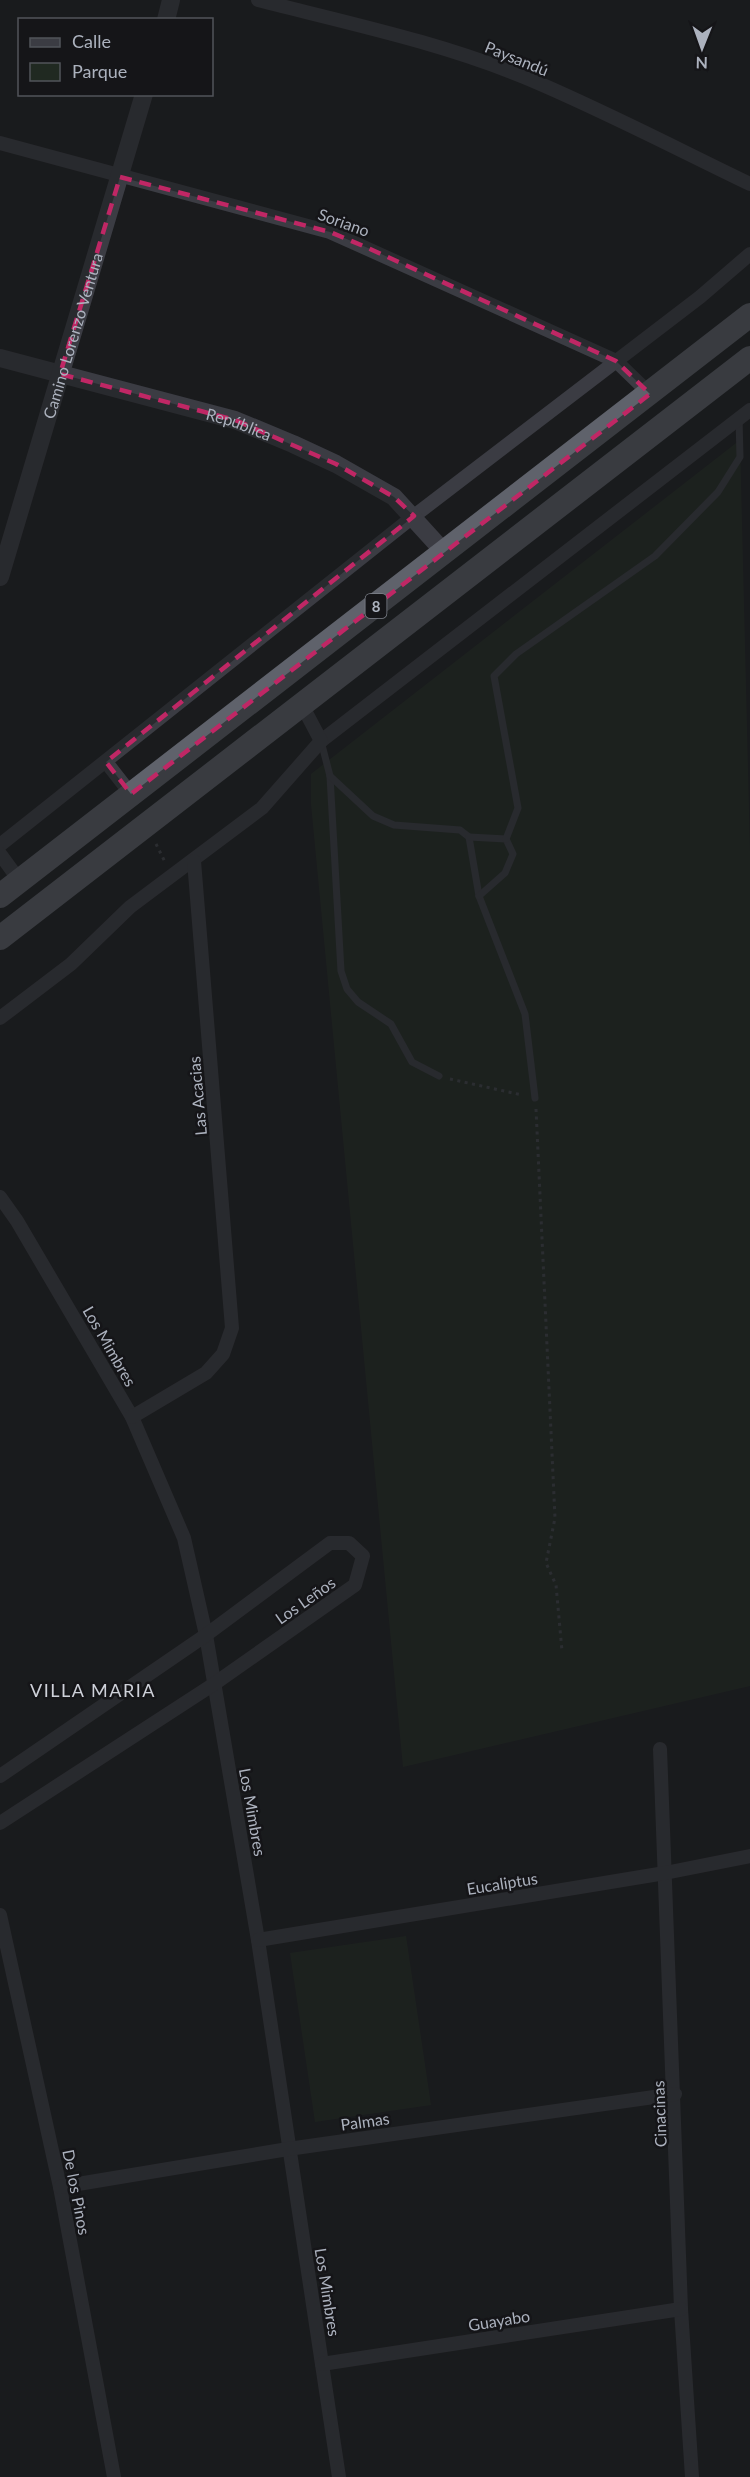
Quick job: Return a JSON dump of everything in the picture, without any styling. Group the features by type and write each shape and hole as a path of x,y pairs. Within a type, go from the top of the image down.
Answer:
{"highway":[{"name":"8","path":"0,896 446,553 750,315"},
{"name":"8","path":"0,938 747,367"}],"street":[{"path":"166,18 171,0"},
{"name":"Paysandú","path":"258,0 374,30 504,70 750,184"},
{"name":"Camino Lorenzo Ventura","path":"2,566 143,96"},
{"name":"Soriano","path":"0,143 330,232 616,361 650,394"},
{"path":"0,845 414,516 700,297 750,254"},
{"name":"República","path":"0,358 235,420 344,469 394,497 446,553"},
{"path":"0,1018 71,964 130,907 172,874 194,861 262,807 321,741 745,414"},
{"path":"302,705 321,741"},
{"path":"106,762 131,794"},
{"path":"0,854 19,880"},
{"name":"Las Acacias","path":"132,1417 206,1373 223,1354 232,1328 194,861"},
{"name":"Los Mimbres","path":"0,1197 132,1417 184,1538 206,1635 258,1940 339,2477"},
{"name":"Los Leños","path":"0,1776 206,1635 330,1543 349,1543 363,1556 355,1585 214,1684 0,1823"},
{"name":"Cinacinas","path":"660,1749 675,2094 681,2309 692,2477"},
{"name":"Eucaliptus","path":"258,1940 665,1873 750,1856"},
{"name":"De los Pinos","path":"0,1915 60,2187 114,2477"},
{"name":"Palmas","path":"60,2187 288,2149 675,2094"},
{"name":"Guayabo","path":"322,2364 681,2309"}],"lane":[{"path":"479,896 505,873 513,854 506,839 518,808 494,676 516,654 655,556 718,492 740,457 745,414"},
{"path":"321,741 330,776 341,972 347,989 358,1002 392,1024 412,1062 439,1076"},
{"path":"330,776 373,816 394,825 460,830 469,837 506,839"},
{"path":"469,837 479,896 525,1014 535,1098"}],"path":[{"path":"146,825 172,874"},
{"path":"439,1076 535,1098 555,1518 546,1563 556,1585 562,1651"}],"highlighted area":[{"path":"120,177 330,232 616,361 650,394 131,794 106,762 414,516 394,497 336,464 235,420 60,374"}],"green space":[{"path":"740,440 750,851 750,1686 403,1767 311,804 311,774"},
{"path":"406,1936 431,2105 315,2122 290,1953"}],"district":[{"name":"VILLA MARIA","path":"93,1690"}]}
